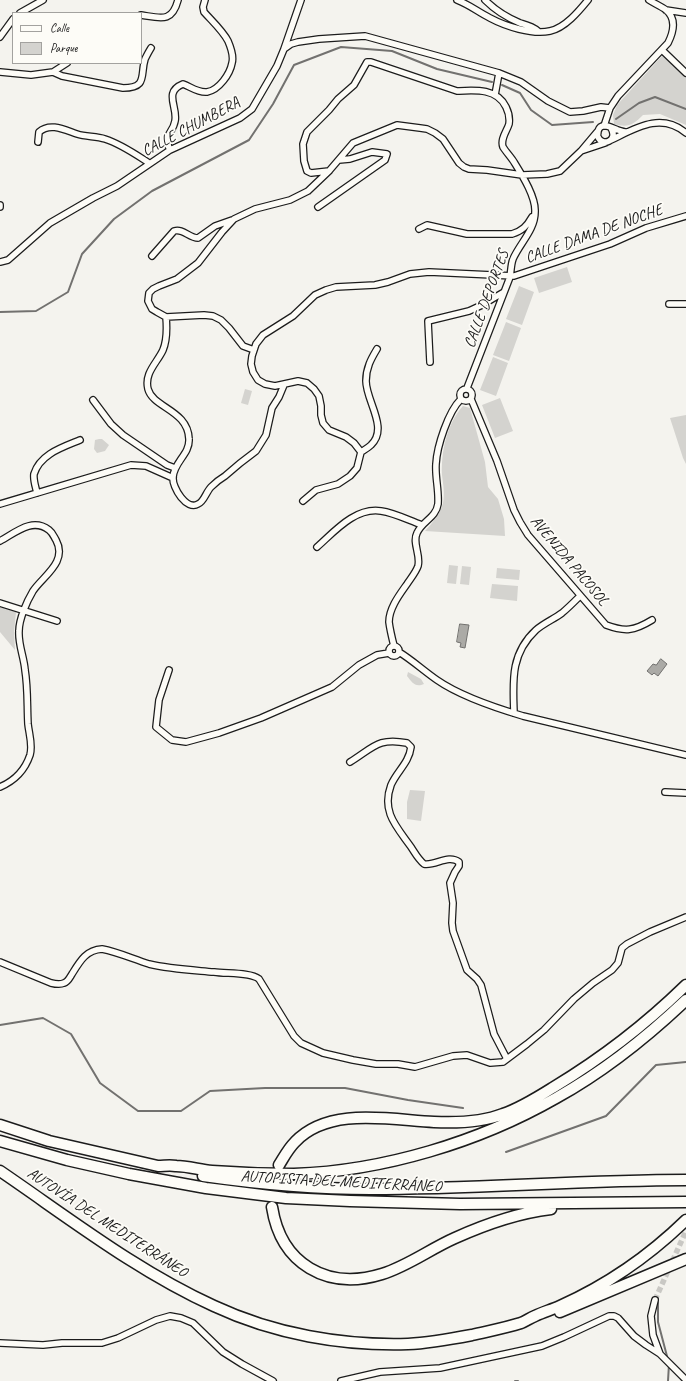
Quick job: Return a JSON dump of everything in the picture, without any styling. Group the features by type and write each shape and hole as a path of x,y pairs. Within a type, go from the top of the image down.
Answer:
{"highway":[{"path":"279,1165 296,1141 319,1126 332,1122 368,1117 456,1122 489,1118 504,1114 525,1104 563,1082 617,1045 644,1024 686,985"},
{"path":"0,1125 49,1141 158,1166 176,1166 211,1171 295,1174 361,1166 394,1160 438,1148 492,1129 557,1098 629,1049 666,1019 686,1000"},
{"name":"AUTOPISTA DEL MEDITERRÁNEO","path":"0,1141 67,1160 129,1174 206,1188 286,1198 421,1203 573,1204 686,1202"},
{"name":"AUTOPISTA DEL MEDITERRÁNEO","path":"158,1166 176,1172 239,1181 298,1187 364,1189 686,1180"},
{"name":"AUTOVÍA DEL MEDITERRÁNEO","path":"0,1171 134,1263 180,1290 216,1307 256,1322 316,1338 363,1343 409,1344 446,1340 492,1331 522,1322 559,1306 611,1279 668,1237 686,1220"},
{"path":"272,1207 277,1231 293,1256 306,1266 319,1273 334,1278 348,1280 382,1274 403,1266 453,1238 486,1224 508,1217 535,1211 561,1208 573,1204"},
{"path":"522,1322 535,1322 686,1259"}],"street":[{"path":"22,12 43,0"},
{"path":"142,15 165,17 170,15 176,8 178,0"},
{"path":"170,150 167,143 167,138 175,123 176,117 173,102 173,94 175,89 183,84 197,91 207,92 219,85 225,79 233,62 232,52 228,40 204,12 203,7 205,0"},
{"name":"CALLE CHUMBERA","path":"0,262 8,260 50,223 117,186 170,150 240,118 252,110 277,66 301,0"},
{"path":"457,0 470,5 490,18 508,26 538,31 550,31 558,28 588,0"},
{"path":"484,0 509,17 520,23 529,25 538,31"},
{"path":"152,256 174,231 181,231 198,238 215,226 255,209 290,200 308,191 329,171 353,143 397,125 427,129 435,133 443,139 459,163 469,169 522,175 548,174 560,170 581,151 600,128 604,126 610,108 618,96 668,43 672,34 673,23 671,16 666,10 649,0"},
{"path":"666,10 686,13"},
{"path":"0,37 12,20"},
{"path":"284,49 291,44 298,42 318,39 365,36 499,73 521,82 548,101 570,112 601,107 610,108"},
{"path":"53,72 62,76 124,88 132,88 142,80 145,60 151,48"},
{"path":"662,50 686,73"},
{"path":"329,171 311,173 307,171 304,161 303,144 307,132 338,99 354,85 365,64 369,61 457,91 472,90 488,92 495,95 504,102 510,114 503,140 503,147 522,175"},
{"path":"0,72 31,75 53,72 65,64"},
{"path":"495,95 499,73"},
{"path":"581,151 657,122 668,123 680,128 686,133"},
{"path":"604,126 619,131 628,132"},
{"path":"38,142 39,132 43,128 52,127 66,129 78,134 105,139 134,153 149,163"},
{"path":"597,132 598,137 602,142 609,141 614,136 614,132 611,128"},
{"path":"318,208 385,160 387,154 372,152 350,159 339,160"},
{"name":"CALLE DEPORTES","path":"467,388 510,277 512,260 530,231 534,219 534,202 522,175"},
{"path":"419,229 427,225 467,234 512,234 520,232 524,228 535,211"},
{"name":"CALLE DAMA DE NOCHE","path":"510,277 610,244 646,228 686,216"},
{"path":"234,219 198,263 177,279 153,289 149,293 148,302 152,309 166,317 204,315 213,316 222,320 243,346 254,350"},
{"path":"215,226 222,232"},
{"path":"303,501 316,490 338,484 350,476 357,468 360,452 354,443 346,437 329,430 323,423 320,396 314,388 306,383 298,381 275,386 265,384 258,380 253,372 251,364 254,350 263,335 293,316 315,295 336,287 375,285 410,274 429,272 510,277"},
{"path":"430,362 428,321 468,311 482,305 504,291"},
{"path":"669,304 686,304"},
{"path":"166,317 165,342 163,350 150,371 148,385 152,396 178,416 189,432 188,447 175,468 173,478 176,491 192,506 197,506 201,503 212,486 256,451 261,445 266,435 272,408 284,385"},
{"path":"360,452 371,445 378,434 378,421 368,396 366,382 367,368 377,349"},
{"path":"461,399 468,401 471,399 472,393 467,388 464,388 460,393 461,399 455,407 438,446 436,464 438,503 436,511 417,532 418,565 416,571 393,607 389,621 394,646 397,647 399,652 450,688 491,705 514,713 686,755"},
{"name":"AVENIDA PACOSOL","path":"471,399 497,460 514,510 528,535 606,625 620,630 640,627 652,620"},
{"path":"92,400 122,435 167,465 175,468"},
{"path":"37,493 34,476 38,466 45,457 80,440"},
{"path":"0,504 131,465 146,466 173,478"},
{"path":"317,547 349,519 365,512 379,510 400,516 422,525"},
{"path":"0,541 18,529 32,525 44,526 51,531 58,543 60,555 47,576 34,590 24,610 18,630 25,670 28,726 31,744 30,754 21,773 9,783 0,786"},
{"path":"514,713 513,682 516,663 523,648 536,630 562,613 580,596"},
{"path":"0,603 58,621"},
{"path":"389,653 390,648 394,646"},
{"path":"169,670 159,700 156,727 172,740 186,742 219,734 298,703 332,687 359,665 376,655 389,653 395,656 398,655 399,652"},
{"path":"350,762 378,744 386,741 407,742 411,747 407,762 391,785 388,801 389,813 393,823 424,864 433,864 450,859 455,859 459,862 450,883 453,903 453,931 467,970 481,985 494,1034 507,1059"},
{"path":"665,792 686,793"},
{"path":"0,962 51,984 64,983 68,980 82,958 87,953 95,949 102,949 150,964 255,976 259,979 294,1036 301,1043 323,1053 376,1064 398,1064 415,1067 453,1056 466,1055 490,1063 503,1062 537,1036 574,999 612,970 618,963 622,948 627,944 645,934 686,917"},
{"path":"655,1300 651,1316 653,1335 660,1354"},
{"path":"0,1343 43,1345 62,1343 102,1343 118,1338 156,1320 170,1316 181,1318 193,1324 223,1352 273,1381"},
{"path":"340,1381 380,1372 440,1368 542,1346 609,1316 618,1318 634,1336 660,1354 686,1380"}],"green space":[{"path":"662,56 686,76 686,125 660,114 643,115 627,126 614,124 613,115 617,105"},
{"path":"567,267 572,282 539,293 534,278"},
{"path":"519,286 534,292 522,325 506,319"},
{"path":"506,322 521,328 509,361 493,355"},
{"path":"493,357 508,363 496,396 480,390"},
{"path":"245,389 252,391 248,405 241,403"},
{"path":"500,398 513,431 495,438 482,405"},
{"path":"463,406 470,408 485,462 488,487 498,499 504,519 505,536 425,531 442,507 444,493 442,466 446,438 457,413"},
{"path":"686,415 686,464 670,418"},
{"path":"102,439 109,445 105,451 97,453 94,449 95,440"},
{"path":"449,565 458,566 456,584 447,583"},
{"path":"462,566 471,567 469,585 460,584"},
{"path":"497,568 520,570 519,580 496,578"},
{"path":"492,584 518,586 517,601 490,598"},
{"path":"0,607 16,612 14,632 15,650 0,632"},
{"path":"408,672 421,679 424,684 414,684 407,676"},
{"path":"410,790 425,791 421,821 407,819 407,802"}],"shaded area":[{"path":"460,624 469,625 465,648 460,647 461,643 457,642"},
{"path":"661,659 667,664 658,676 654,673 652,675 647,671 653,664 656,665"}],"waterway":[{"path":"0,312 36,311 68,292 82,254 114,219 152,191 249,140 273,104 294,65 341,47 392,51 437,69 492,82"},
{"path":"502,85 520,93 531,110 552,125 593,122"},
{"path":"616,119 639,103 655,97 686,109"},
{"path":"0,1025 43,1018 71,1034 100,1083 138,1111 181,1111 210,1091 265,1088 345,1088 408,1100 463,1108"},
{"path":"506,1152 606,1116 656,1065 686,1062"},
{"path":"658,1302 658,1322 668,1360"},
{"path":"668,1381 669,1364"}],"tunnel":[{"path":"655,1300 686,1231"}]}
